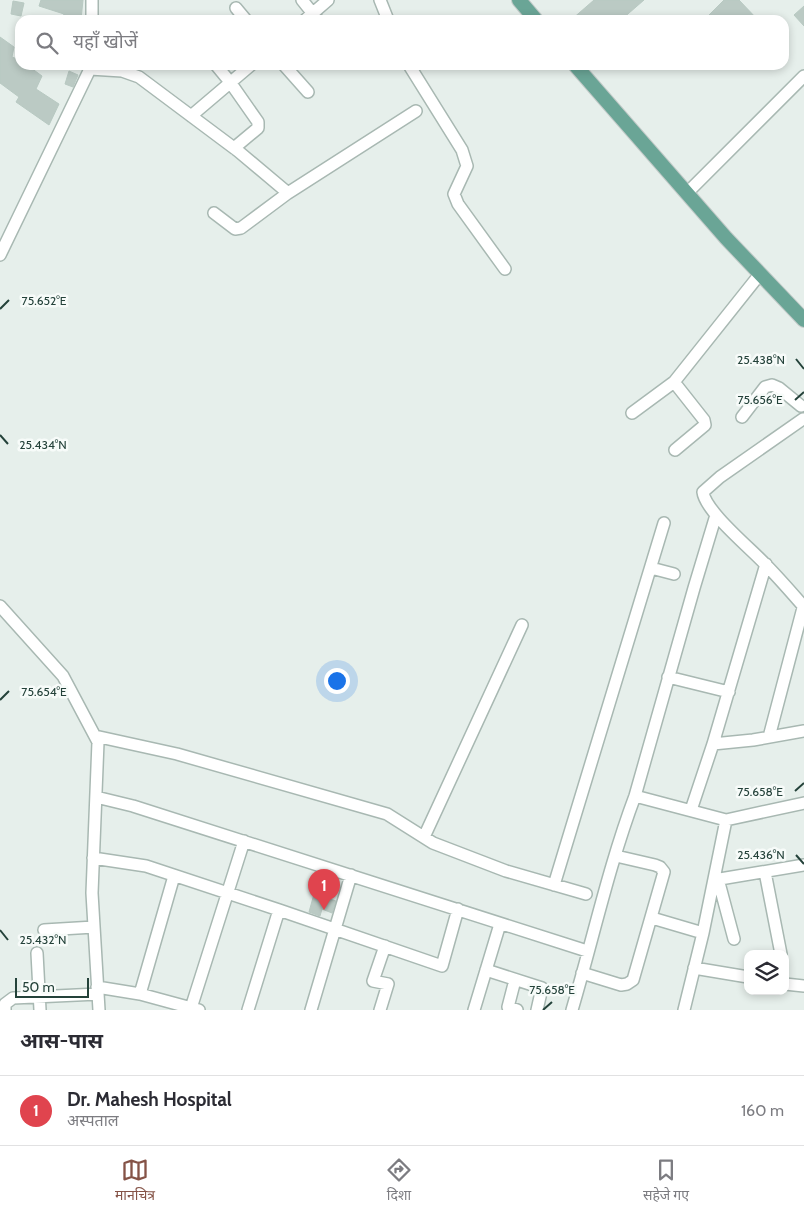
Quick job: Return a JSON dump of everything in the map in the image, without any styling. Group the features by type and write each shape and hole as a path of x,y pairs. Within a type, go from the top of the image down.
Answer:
{"main road":[{"path":"518,0 532,15"},
{"path":"579,70 687,193 804,320"}],"street":[{"path":"92,0 92,15"},
{"path":"302,0 310,15"},
{"path":"315,15 328,0"},
{"path":"380,0 386,15"},
{"path":"236,8 242,15"},
{"path":"0,255 89,70"},
{"path":"114,70 139,77 234,148 288,193"},
{"path":"220,70 258,122 258,128 234,148"},
{"path":"191,116 245,70"},
{"path":"288,70 308,92"},
{"path":"412,70 462,150 467,166 454,194 458,204 505,269"},
{"path":"687,193 804,76"},
{"path":"214,213 235,229 241,228 288,193 416,111"},
{"path":"632,413 674,382 760,274"},
{"path":"674,382 704,420 705,425 675,450"},
{"path":"742,417 765,387 772,384 802,404 804,420 703,492 704,498 716,515 804,605 769,737"},
{"path":"572,1010 587,951 625,823 635,796 716,515"},
{"path":"554,884 664,523"},
{"path":"691,810 714,744 766,564"},
{"path":"651,568 674,574"},
{"path":"0,606 63,676 98,742 92,893 99,1010"},
{"path":"424,837 522,625"},
{"path":"668,677 729,692"},
{"path":"714,744 804,731"},
{"path":"95,736 178,754 387,814 433,843 506,871 586,894"},
{"path":"635,796 726,820 804,803"},
{"path":"96,797 133,806 587,951"},
{"path":"684,1010 716,880 726,820"},
{"path":"5,1010 5,1004 13,998 97,990 140,994 195,1009 227,893 244,841"},
{"path":"582,974 621,985 627,984 632,980 652,918 664,872 655,865 616,856"},
{"path":"93,858 146,866 442,966 458,909"},
{"path":"716,880 804,865"},
{"path":"766,872 780,950"},
{"path":"311,1010 351,875"},
{"path":"140,994 174,876"},
{"path":"716,880 734,940"},
{"path":"248,1010 279,910"},
{"path":"652,918 703,933"},
{"path":"474,1010 500,924"},
{"path":"44,930 94,928"},
{"path":"380,1010 388,984 373,981 385,946"},
{"path":"37,953 40,1010"},
{"path":"694,968 744,976"},
{"path":"486,970 542,988 537,1010"},
{"path":"515,980 508,1007 517,1010"},
{"path":"789,984 804,986"}],"building":[{"path":"41,0 83,0 82,15 64,15 39,6"},
{"path":"594,0 644,0 627,15 577,15"},
{"path":"724,0 739,0 753,15 709,15"},
{"path":"13,1 24,3 21,15 11,14"},
{"path":"804,6 804,26 794,15"},
{"path":"0,37 14,47 12,57 15,58 15,70 34,70 42,76 36,89 59,104 49,125 16,102 19,97 0,83"},
{"path":"69,71 78,75 73,87 65,84"},
{"path":"314,894 336,901 332,913 322,909 320,916 309,912"}],"place":[{"name":"Dr. Mahesh Hospital","path":"324,910"}]}
